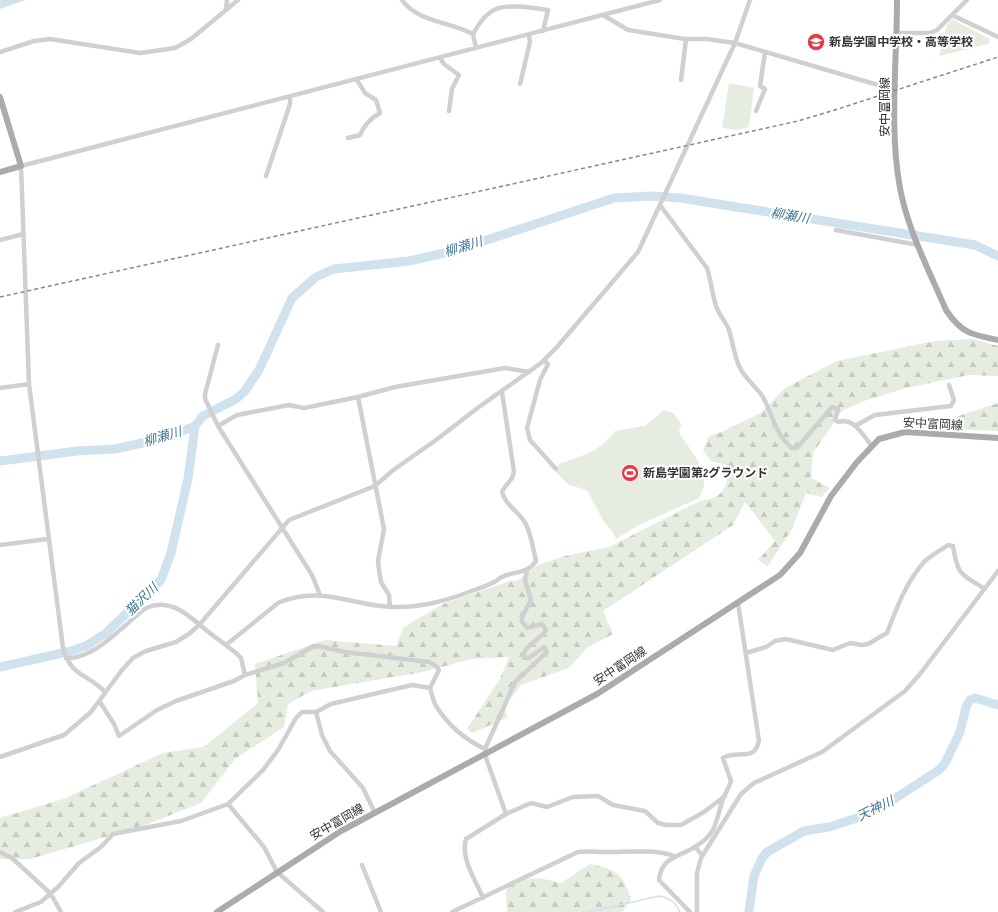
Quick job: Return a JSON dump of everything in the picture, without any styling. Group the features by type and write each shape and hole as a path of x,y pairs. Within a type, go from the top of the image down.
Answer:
{"main road":[{"name":"安中富岡線","path":"897,0 896,140 900,187 910,227 946,310 955,322 973,336 998,340"},
{"path":"0,97 21,166 0,172"},
{"name":"安中富岡線","path":"217,912 324,841 485,752 597,694 780,575 795,561 831,496 871,445 888,436 905,432 998,438"}],"street":[{"path":"226,8 227,0"},
{"path":"0,52 34,41 50,39 140,53 174,48 191,39 226,8 238,0"},
{"path":"402,0 406,6 422,16 473,34"},
{"path":"105,692 95,682 71,668 65,657 63,648 29,384 21,166 357,80 660,0"},
{"path":"0,757 64,735 71,731 100,702 105,692 122,670 134,658 146,651 176,642 189,634 200,624 289,520 375,486 392,471 529,372 557,347 638,252 735,43 750,0"},
{"path":"897,33 930,34 937,30 968,0"},
{"path":"476,48 473,34 486,16 494,9 518,7 548,10 543,31"},
{"path":"603,14 614,23 628,30 686,39 706,39 735,43 888,88 896,86"},
{"path":"952,15 998,37"},
{"path":"520,84 530,42 529,35"},
{"path":"681,80 686,39"},
{"path":"756,110 765,89 760,86 765,52"},
{"path":"440,58 444,64 459,75 452,89 449,111"},
{"path":"348,138 360,135 366,124 380,113 376,100 365,93 357,80"},
{"path":"266,176 290,104 290,97"},
{"path":"660,204 707,268 714,298 729,331 734,355 741,370 752,387 764,397 776,429 785,442 792,448 797,448 832,407 838,409 835,420 838,422 850,421 871,445"},
{"path":"836,230 918,244"},
{"path":"0,240 23,234"},
{"path":"218,345 205,394 210,407 217,423 281,528 312,575 320,595"},
{"path":"544,360 548,364 540,380 527,428 530,440 556,469"},
{"path":"217,423 237,415 289,405 304,408 358,397 394,387 505,368 529,372"},
{"path":"0,388 29,384"},
{"path":"855,426 875,415 951,406 954,400 949,385"},
{"path":"226,645 278,603 288,599 320,595 369,605 407,607 441,602 494,583 501,577 527,570 532,567 536,561 528,530 524,521 508,505 502,491 512,478 514,472 502,392"},
{"path":"358,397 384,529 378,562 381,582 389,596 390,607"},
{"path":"0,545 48,539"},
{"path":"746,653 766,647 775,641 786,639 833,650 850,643 862,645 868,644 887,633 898,603 918,572 926,561 948,544 953,546 960,573 985,589"},
{"path":"485,752 515,682 548,652 544,647 529,658 524,658 523,655 528,647 544,634 546,630 542,624 527,628 522,622 522,617 531,600 525,580 527,570"},
{"path":"697,912 697,873 702,855 737,799 754,783 822,752 905,691 920,674 998,571"},
{"path":"452,912 578,852 592,850 605,852 625,851 674,856 684,854 708,837 720,816 722,801 726,796 731,781 723,758 728,755 750,754 755,751 759,741 738,603"},
{"path":"65,657 76,659 86,654 112,637 138,614 152,606 180,609 241,658 245,675"},
{"path":"100,702 114,724 119,736 158,710 176,701 234,681 245,675 284,663 312,647 318,646 345,652 429,662 436,666 439,670 430,688 436,705 456,729 471,743 485,752 506,814"},
{"path":"16,912 41,902 51,894 78,863 101,847 113,834 181,821 228,804 262,770 278,750 296,718 302,712 316,712 332,704 412,685 430,688"},
{"path":"316,712 322,735 330,751 363,788 375,813"},
{"path":"483,898 468,862 464,845 466,839 506,814 531,803 547,807 573,797 591,795 598,796 613,805 645,811 658,823 666,825 681,825 704,812 726,796"},
{"path":"228,804 264,847 276,872 323,912"},
{"path":"694,847 702,855"},
{"path":"0,852 12,858 51,894 61,912"},
{"path":"674,856 660,871 659,880 690,912"},
{"path":"362,865 381,912"}],"green space":[{"path":"952,19 990,39 988,44 939,56 947,25"},
{"path":"729,83 754,88 749,127 737,130 722,128"},
{"path":"973,339 998,346 998,376 969,375 906,388 864,401 842,411 813,453 811,478 830,488 821,497 806,493 792,529 768,566 758,560 775,541 745,502 733,525 603,611 613,634 587,648 569,668 521,685 505,706 507,718 472,733 467,729 500,679 509,657 471,659 423,672 311,691 288,704 284,727 235,759 201,803 140,827 30,859 0,859 0,818 63,799 163,753 204,747 258,703 255,664 325,640 396,646 404,627 443,604 507,582 518,580 538,565 565,556 609,547 700,501 716,497 720,494 727,482 728,469 727,465 711,461 703,450 709,436 719,433 761,413 785,388 837,361 935,341"},
{"path":"998,403 998,431 954,429 958,416"},
{"name":"新島学園第2グラウンド","path":"664,410 673,413 682,425 679,429 680,434 700,464 703,473 703,489 699,498 637,526 616,539 613,532 604,522 587,490 569,485 555,471 559,464 582,456 596,449 615,431 645,426"},
{"path":"590,864 607,868 622,878 631,900 622,912 507,912 506,890 513,885 520,881 532,878 546,879 561,883"}],"water":[{"path":"0,0 25,0 0,9"}],"waterway":[{"name":"柳瀬川","path":"0,461 77,451 115,449 165,438 195,426 203,416 236,399 245,391 259,370 292,298 316,277 334,269 409,261 453,251 614,198 650,196 680,198 975,245 998,256"},
{"name":"猫沢川","path":"0,667 71,651 86,646 106,633 161,580 171,553 188,479 195,426"},
{"name":"天神川","path":"749,912 754,876 762,858 767,852 804,831 829,827 860,817 885,805 939,770 945,763 960,732 966,707 970,700 975,698 998,705"},
{"path":"589,912 659,896 672,901 680,912"}],"railway":[{"path":"0,297 798,121 998,57"}],"place":[{"name":"新島学園中学校・高等学校","path":"816,42"},
{"name":"新島学園第2グラウンド","path":"630,473"}]}
